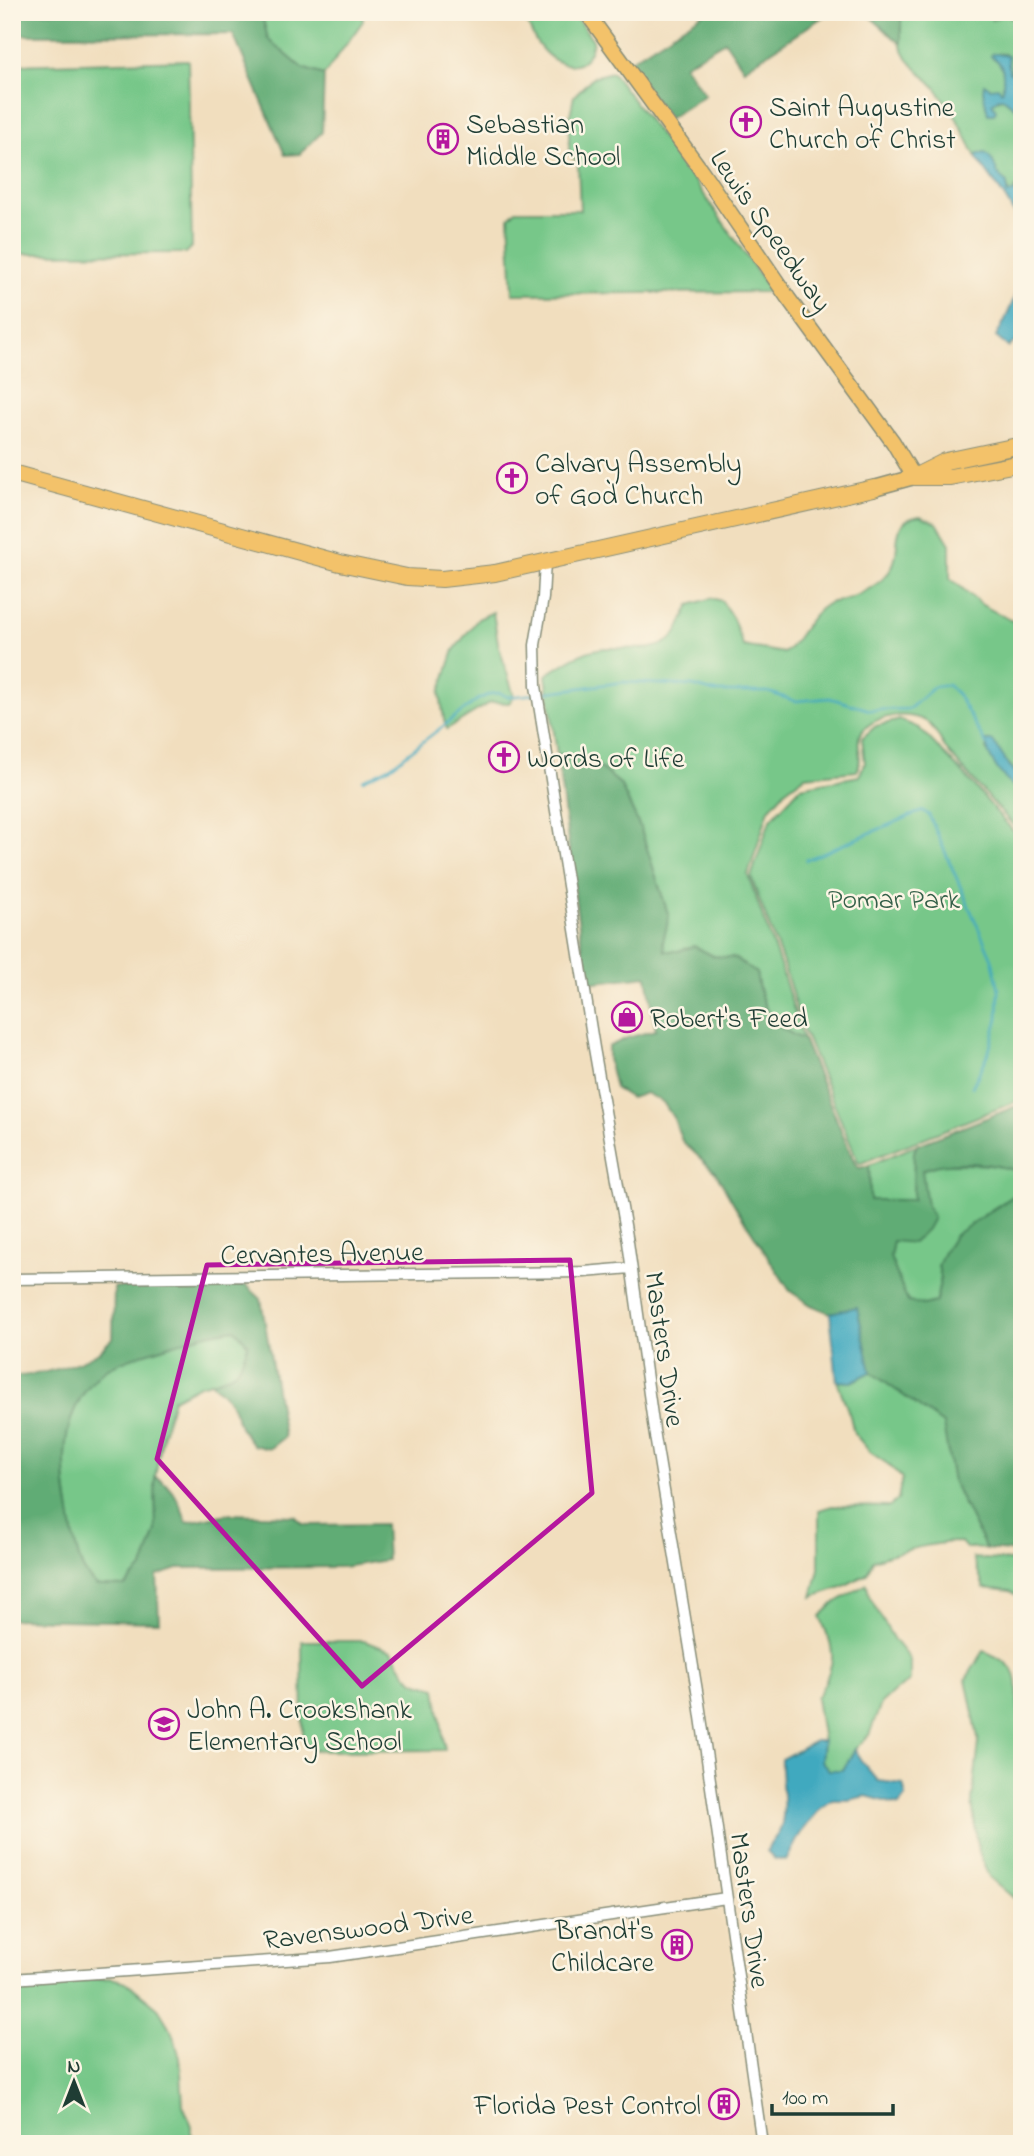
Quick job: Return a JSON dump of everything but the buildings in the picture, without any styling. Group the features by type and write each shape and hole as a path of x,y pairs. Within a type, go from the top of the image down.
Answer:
{"highway":[{"path":"914,478 946,461 1022,445"},
{"path":"914,478 950,477 1022,463"},
{"path":"12,473 311,555 407,577 468,577 874,488"}],"main road":[{"name":"Lewis Speedway","path":"586,12 893,442 914,478"},
{"path":"874,488 914,478"}],"street":[{"name":"Masters Drive","path":"545,561 543,598 535,645 536,686 618,1180 654,1430 699,1703 762,2144"},
{"name":"Cervantes Avenue","path":"12,1279 584,1272 631,1268"},
{"name":"Ravenswood Drive","path":"12,1979 330,1957 726,1898"}],"highlighted area":[{"path":"570,1260 592,1493 362,1686 157,1459 207,1265"}],"green space":[{"path":"12,12 261,12 268,39 302,68 324,75 322,132 300,154 285,155 233,34 12,35"},
{"path":"261,12 362,12 363,21 324,75 302,68 268,39"},
{"path":"523,12 572,12 593,40 585,59 572,65 564,64 548,55 535,40"},
{"path":"706,12 830,12 744,69 725,41 684,65 705,95 668,119 628,62"},
{"path":"865,12 901,12 901,44"},
{"path":"901,12 989,12 992,20 1005,13 1018,22 1022,20 1022,49 1016,56 1011,73 1005,54 993,53 992,57 1000,63 1003,71 1003,90 984,86 986,107 1003,98 1022,113 1022,150 1017,155 1016,168 1022,172 1022,181 1011,194 1007,194 1008,188 995,171 978,154 976,157 957,119 935,87 909,61 901,46"},
{"path":"188,60 192,247 186,253 12,254 12,65"},
{"path":"612,72 694,180 771,292 513,294 509,217 516,210 580,210 578,163 569,153 569,120 574,96 593,77"},
{"path":"920,516 937,523 950,544 950,578 982,605 1022,626 1022,779 999,753 997,747 986,749 1022,792 1022,831 1013,825 949,753 930,725 910,716 891,716 865,728 859,738 860,760 857,771 805,776 786,790 769,809 748,875 803,1039 775,1022 764,1005 756,973 734,958 713,956 694,946 679,951 665,951 663,941 669,917 640,827 620,784 588,758 557,754 546,675 574,657 590,651 606,648 643,649 661,645 675,635 690,605 712,598 722,601 733,619 743,646 784,653 820,609 829,603 866,591 886,575 894,562 900,527 911,518"},
{"path":"493,612 498,643 514,696 509,703 491,702 447,729 440,693 454,650 478,619"},
{"name":"Pomar Park","path":"900,720 919,728 964,774 1012,830 1022,836 1022,1099 859,1164 803,1030 783,963 751,877 770,820 801,787 859,776 865,763 862,738 876,726"},
{"path":"557,754 588,758 620,784 640,827 669,917 663,941 665,951 679,951 694,946 713,956 734,958 756,973 764,1005 775,1022 803,1039 856,1166 860,1168 869,1165 870,1200 913,1200 914,1152 917,1145 1014,1107 1022,1107 1022,1173 998,1166 972,1163 945,1164 922,1170 927,1206 933,1218 927,1229 913,1243 893,1241 890,1257 908,1302 924,1305 936,1302 941,1277 938,1266 955,1235 1022,1190 1022,1306 1016,1312 1016,1345 1022,1360 1022,1552 986,1549 953,1482 943,1424 871,1372 857,1307 830,1313 811,1305 790,1291 716,1173 682,1141 674,1119 663,1102 646,1093 631,1098 615,1088 608,1047 627,1038 656,1030 647,976 588,983"},
{"path":"917,1145 914,1152 913,1200 870,1200 869,1165"},
{"path":"935,1164 979,1164 1011,1169 1022,1173 1022,1190 983,1215 938,1266 941,1277 936,1302 924,1305 908,1302 890,1257 893,1240 927,1206 921,1170"},
{"path":"246,1285 261,1299 284,1437 269,1449 253,1445 241,1429 230,1401 211,1382 227,1377 236,1370 242,1360 248,1344 235,1329 189,1339 131,1358 102,1372 79,1400 72,1416 65,1448 68,1501 75,1544 83,1569 97,1586 125,1586 143,1568 156,1531 155,1477 172,1490 187,1522 228,1514 295,1516 303,1524 310,1525 385,1524 387,1560 343,1567 181,1568 157,1576 159,1622 12,1619 12,1376 32,1375 56,1369 79,1362 101,1350 113,1338 114,1287"},
{"path":"235,1329 248,1344 240,1367 227,1378 199,1385 173,1399 155,1477 156,1531 143,1568 125,1586 97,1586 84,1571 77,1553 66,1483 65,1448 72,1416 79,1400 102,1372 114,1365 189,1339"},
{"path":"871,1372 943,1424 953,1482 986,1549 966,1548 961,1542 950,1542 895,1553 873,1560 867,1574 842,1587 812,1597 819,1569 819,1510 832,1506 890,1507 898,1499 902,1478 870,1452 854,1433 837,1381 851,1382"},
{"path":"973,1558 1022,1562 1022,1598 1010,1591 984,1588"},
{"path":"867,1584 869,1596 894,1640 910,1660 910,1681 881,1704 869,1735 855,1749 843,1770 829,1770 821,1761 823,1741 816,1698 827,1677 832,1655 830,1641 820,1617 833,1604"},
{"path":"302,1641 364,1641 392,1651 407,1675 415,1682 436,1688 445,1750 324,1751 314,1750 306,1745 303,1738"},
{"path":"984,1651 1009,1666 1017,1681 1022,1726 1022,1905 989,1877 978,1850 972,1801 979,1743 966,1679"},
{"path":"111,1978 126,1982 157,2007 171,2030 180,2057 183,2105 192,2127 191,2144 12,2144 12,1984"}],"water":[{"path":"1022,49 1022,113 1003,98 999,98 992,103 996,110 994,114 988,114 984,84 1003,90 1001,67 991,56 993,53 1008,56 1011,73 1016,56"},
{"path":"985,153 1007,183 1007,194 1016,191 1022,181 1022,239 1010,206 976,157"},
{"path":"1022,271 1022,337 1008,347 996,337 1012,305"},
{"path":"986,741 993,741 1009,766 1022,779 1022,792 1010,784 998,770"},
{"path":"857,1307 871,1372 851,1382 837,1381 830,1313"},
{"path":"815,1741 823,1741 821,1761 829,1770 843,1770 855,1749 878,1781 903,1784 906,1796 899,1805 866,1796 832,1800 820,1809 800,1834 786,1861 775,1859 767,1851 780,1831 783,1820 781,1759"}],"waterway":[{"path":"541,693 624,682 693,686 714,692 768,692 795,701 830,698 870,710 909,709 934,687 948,685 958,695 986,744"},
{"path":"363,780 390,767 477,700 490,694 500,693 508,697 535,694"},
{"path":"806,860 923,811 929,815 992,959 999,989 998,1018 988,1055 972,1087"}],"place":[{"name":"Saint Augustine Church of Christ","path":"746,122"},
{"name":"Sebastian Middle School","path":"443,139"},
{"name":"Calvary Assembly of God Church","path":"512,478"},
{"name":"Words of Life","path":"504,757"},
{"name":"Robert's Feed","path":"627,1017"},
{"name":"John A. Crookshank Elementary School","path":"164,1724"},
{"name":"Brandt's Childcare","path":"677,1945"},
{"name":"Florida Pest Control","path":"724,2104"}]}
